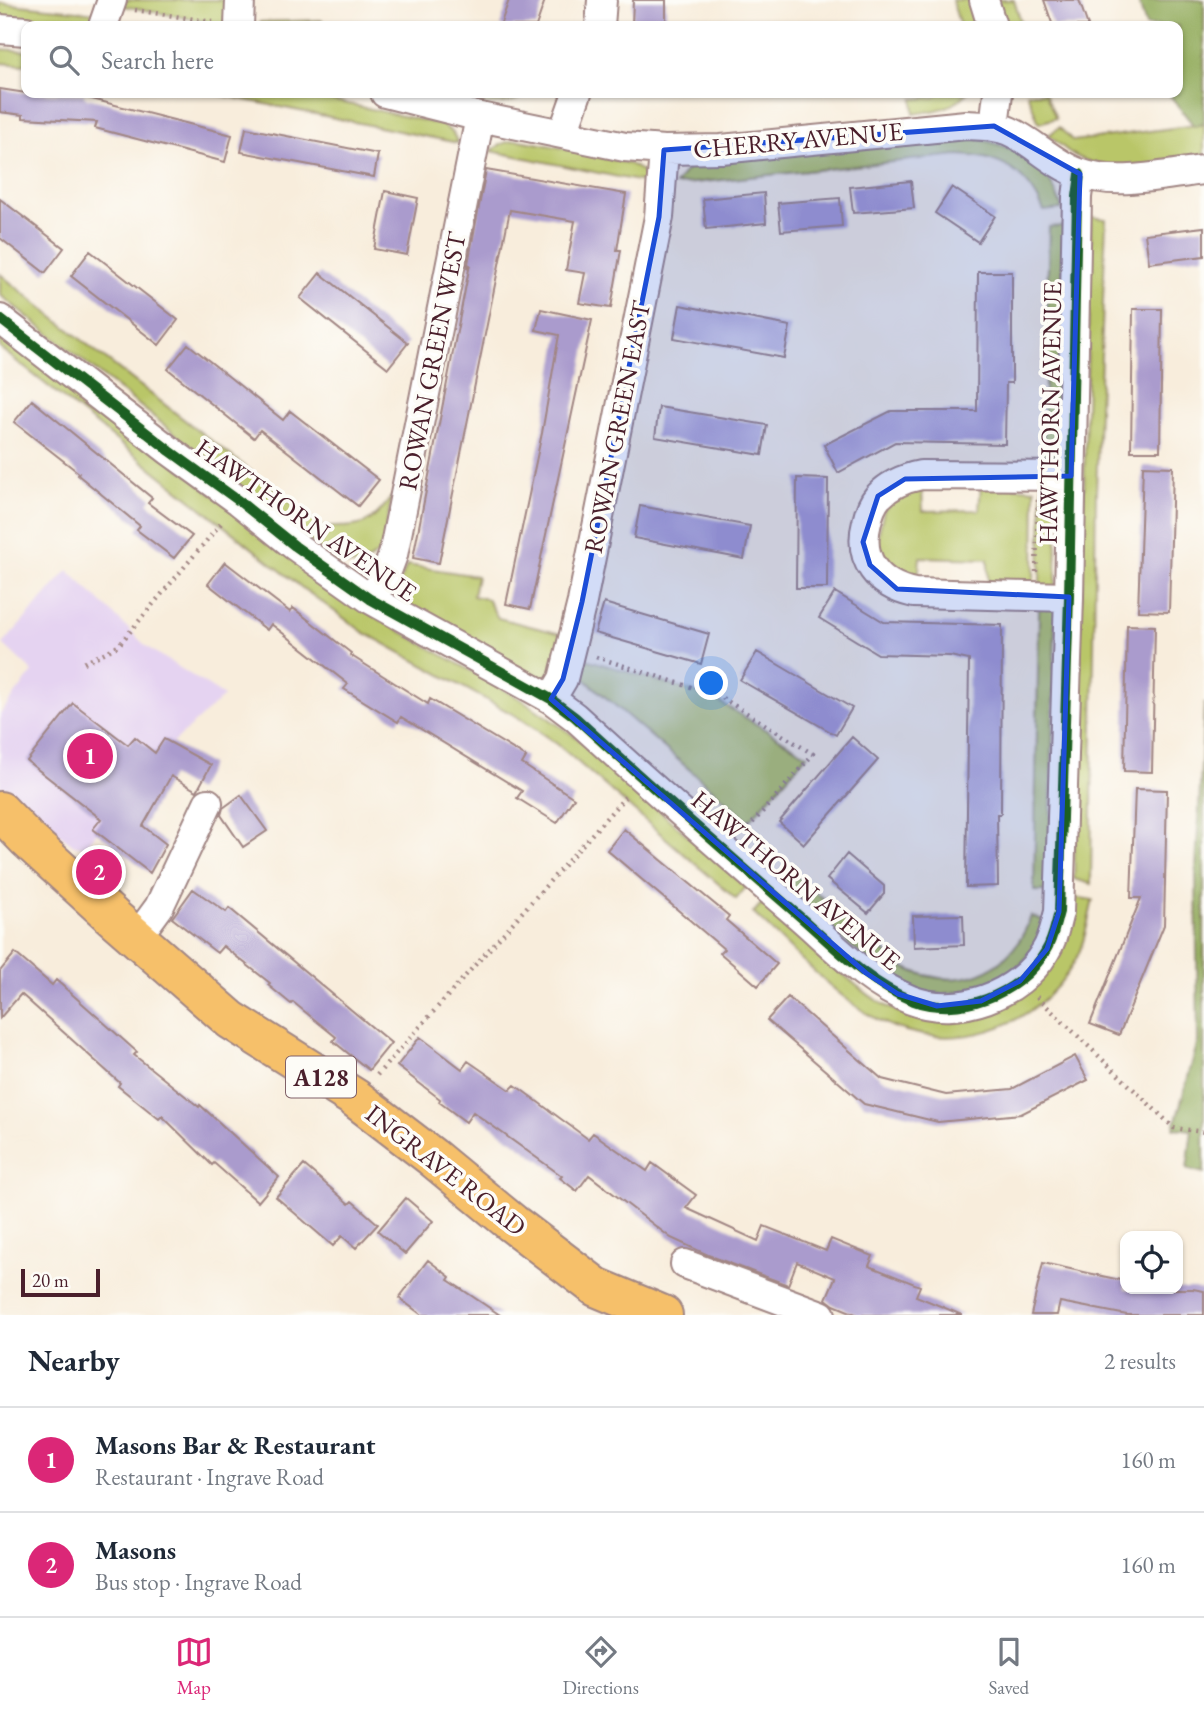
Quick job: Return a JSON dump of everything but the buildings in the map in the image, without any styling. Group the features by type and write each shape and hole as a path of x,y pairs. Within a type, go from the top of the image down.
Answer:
{"main road":[{"name":"INGRAVE ROAD","path":"0,811 27,839 231,1020 355,1098 596,1287 663,1315"}],"street":[{"path":"239,21 240,0"},
{"path":"600,21 602,0"},
{"path":"984,0 990,21"},
{"path":"0,29 21,30"},
{"name":"CHERRY AVENUE","path":"405,98 480,117 625,146 664,150 721,149 939,127 994,126 1010,131 1058,163 1080,174 1126,179 1204,170"},
{"path":"562,133 576,98"},
{"path":"994,126 997,98"},
{"name":"ROWAN GREEN WEST","path":"370,599 384,579 393,555 480,117"},
{"name":"ROWAN GREEN EAST","path":"551,699 563,679 571,649 659,217 664,150"},
{"name":"HAWTHORN AVENUE","path":"0,319 170,452 370,599 551,699 866,973 898,994 915,1001 937,1006 959,1005 1000,994 1020,981 1047,950 1059,912 1080,174"},
{"path":"1069,597 914,593 897,589 888,584 870,565 863,542 870,510 878,496 905,479 921,475 1071,476"},
{"path":"137,937 159,907 208,803"},
{"path":"685,1264 821,1315"}],"path":[{"path":"108,11 195,21"},
{"path":"1035,597 1039,475"},
{"path":"84,663 118,646 239,501"},
{"path":"571,649 719,696 813,754 727,853"},
{"path":"355,1098 618,807 640,777"},
{"path":"1020,981 1174,1128 1204,1132"}],"highlighted area":[{"path":"994,126 1080,174 1071,476 905,479 878,496 863,542 870,565 897,589 1069,597 1059,912 1047,949 1020,981 981,1001 937,1006 898,994 866,973 551,699 563,679 582,602 659,217 664,150"}],"shaded area":[{"path":"68,570 147,647 224,696 156,758 85,847 74,845 0,786 0,714 33,672 3,644"}],"green space":[{"path":"123,0 236,0 231,21 203,21 123,6"},
{"path":"952,0 971,0 977,21 958,21"},
{"path":"997,0 1014,0 1020,21 1003,21"},
{"path":"1138,0 1204,0 1204,124 1194,126 1172,98 1183,98 1183,21 1144,21"},
{"path":"0,3 98,13 91,21 0,19"},
{"path":"0,49 21,51 21,65 0,63"},
{"path":"236,98 322,98 443,125 453,133 458,143"},
{"path":"454,98 522,98 495,104"},
{"path":"962,98 949,106 914,114 913,99"},
{"path":"1029,98 1047,98 1056,118 1039,123"},
{"path":"1204,124 1204,158 1138,166 1105,165 1089,161 1071,153 1049,135 1059,127 1073,141"},
{"path":"974,138 1004,147 1030,160 1049,180 1062,209 1044,211 1037,197 1020,176 999,163 958,155 675,185 687,169 710,161"},
{"path":"519,140 630,164 642,171 647,183 491,151 504,143"},
{"path":"1091,217 1106,219 1096,493 1091,884 1074,879"},
{"path":"1064,226 1049,891 1034,891 1049,227"},
{"path":"0,274 323,527 364,524 377,514 392,496 382,550 362,563 338,563 0,295"},
{"path":"0,327 354,605 524,701 577,738 746,887 736,899 557,744 516,716 363,632 301,587 0,348"},
{"path":"981,484 1035,489 1034,585 988,589 988,559 920,557 918,582 907,579 887,565 880,554 877,541 884,510 906,491 922,489 923,511 979,510"},
{"path":"407,565 477,576 473,596 487,599 498,618 561,634 550,675 536,680 402,607 398,591"},
{"path":"583,658 713,698 807,755 749,821 580,675"},
{"path":"1204,703 1204,1173 1187,1169 1192,1130 1174,1128 1198,1041 1196,871"},
{"path":"789,869 901,966 922,974 961,978 979,974 1010,953 1031,916 1046,921 1034,949 1019,967 981,990 931,995 892,982 777,882"},
{"path":"1073,897 1093,900 1078,954 1058,985 1038,1005 1015,1020 990,1030 963,1036 935,1036 907,1031 880,1021 830,986 753,913 762,903 851,981 890,1008 930,1021 950,1022 989,1014 1025,994 1040,980 1059,953"}],"cycle path":[{"path":"0,319 295,546 370,599 551,699 575,717 837,950 880,984 911,1000 929,1005 967,1004 1004,991 1034,967 1050,943 1059,912 1077,197 1080,174"}],"place":[{"name":"Masons Bar & Restaurant","path":"90,756"},
{"name":"Masons","path":"99,872"}]}
